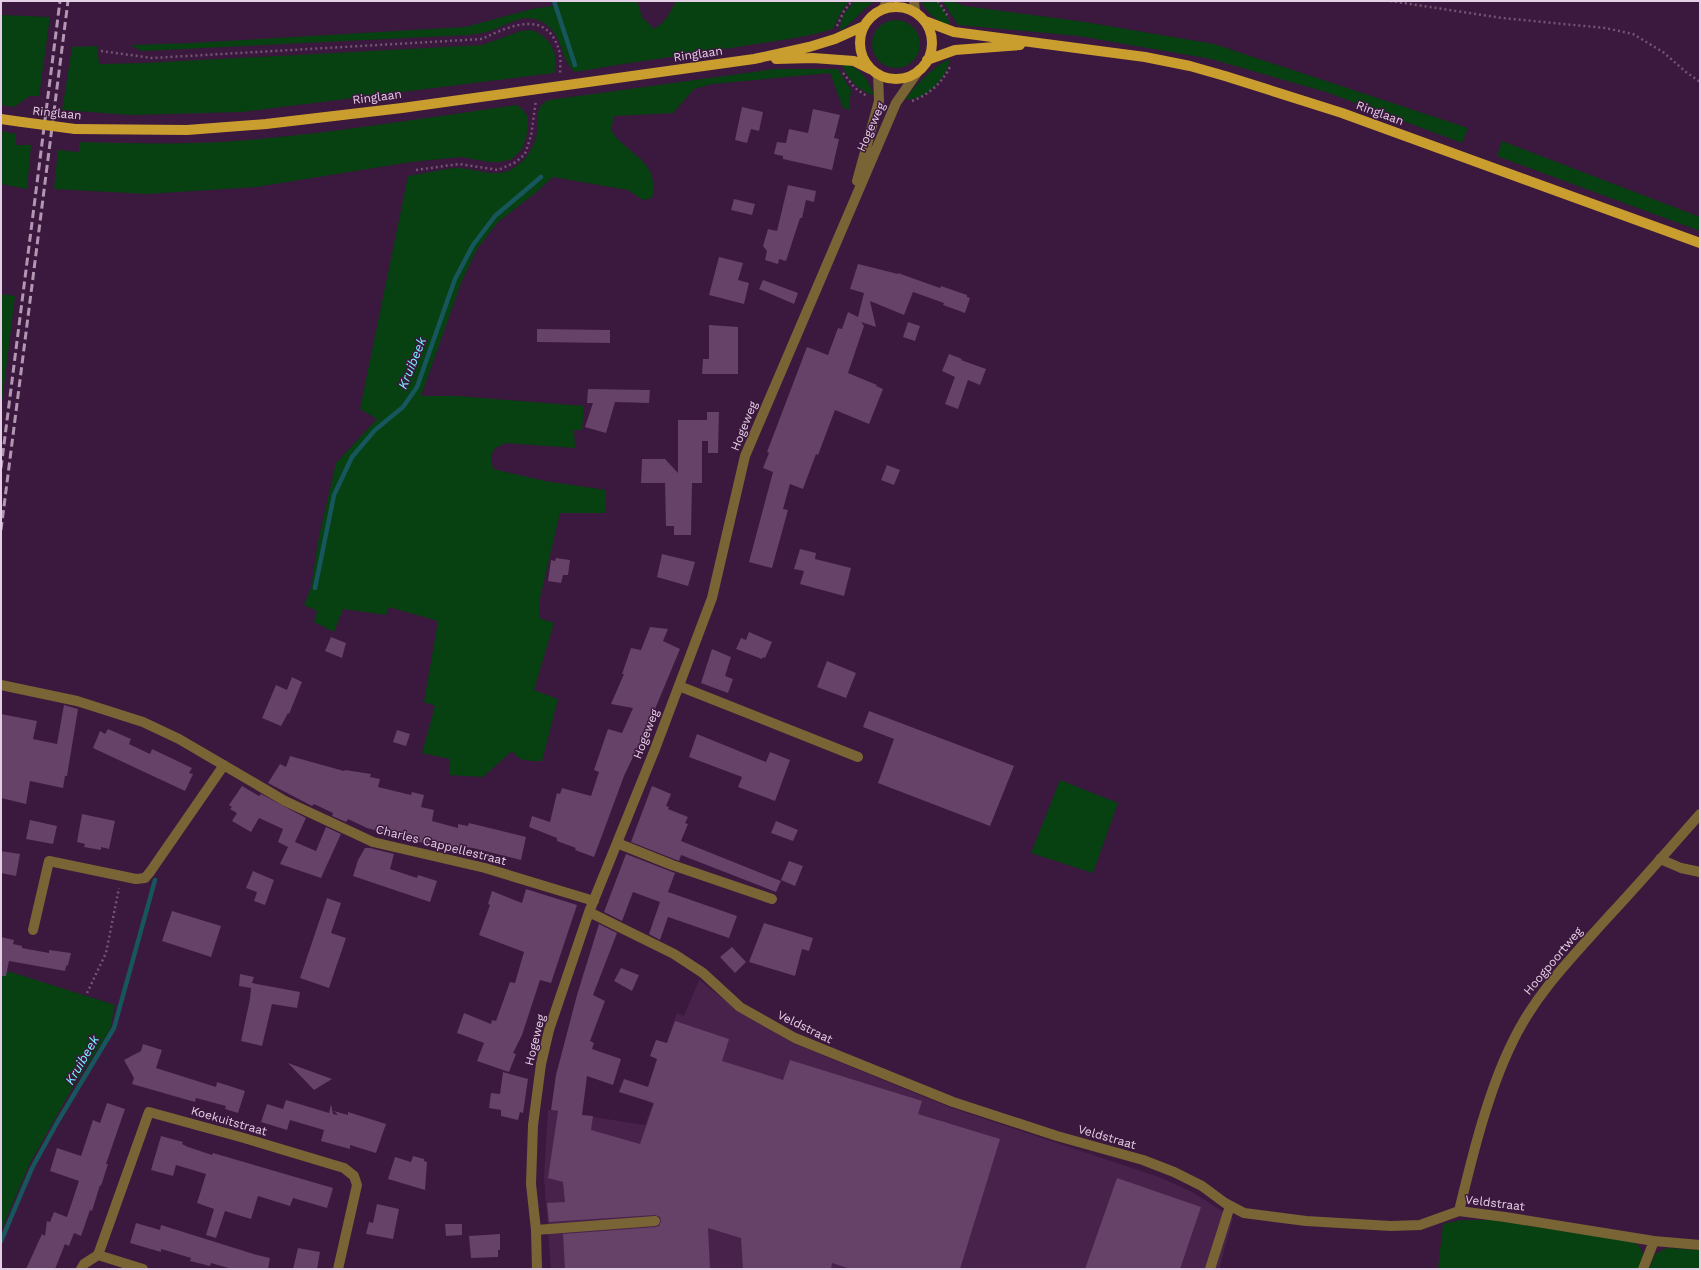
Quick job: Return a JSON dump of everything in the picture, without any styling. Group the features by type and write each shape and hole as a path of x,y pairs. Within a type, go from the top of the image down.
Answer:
{"main road":[{"name":"Ringlaan","path":"1,119 75,129 187,130 266,124 754,59 809,47 835,39 864,26 872,16 885,5 904,7 915,12 925,21 954,32 1145,57 1190,66 1260,86 1342,113 1700,243"},
{"name":"Ringlaan","path":"754,59 854,61 888,78 899,79 910,76 919,70 927,60 932,47 931,34 925,21"},
{"path":"864,26 860,42 863,58 875,72"},
{"name":"Ringlaan","path":"927,60 955,50 1042,43"}],"street":[{"path":"914,1 915,12"},
{"name":"Hogeweg","path":"537,1269 536,1230 531,1184 533,1125 541,1064 556,1008 589,912 679,686 712,598 745,456 896,103 919,70"},
{"name":"Hogeweg","path":"845,221 879,101 875,72"},
{"name":"Charles Cappellestraat","path":"1,685 77,701 163,730 285,801 373,842 485,868 594,901"},
{"path":"679,686 858,757"},
{"path":"33,930 49,861 136,879 145,878 224,765"},
{"name":"Hoogpoortweg","path":"1459,1211 1490,1101 1513,1041 1532,1008 1556,976 1700,814"},
{"path":"617,843 672,865 772,899"},
{"path":"1660,859 1681,868 1700,872"},
{"name":"Veldstraat","path":"589,912 674,954 703,973 740,1007 795,1038 953,1102 1057,1136 1143,1160 1174,1172 1202,1186 1230,1206 1244,1213 1306,1221 1391,1226 1420,1224 1459,1211 1654,1241 1700,1245"},
{"name":"Koekuitstraat","path":"98,1255 150,1112 344,1168 354,1176 357,1185 338,1269"},
{"path":"1210,1269 1230,1206"},
{"path":"536,1230 655,1221"},
{"path":"1643,1269 1654,1241"},
{"path":"81,1269 84,1264 98,1255 143,1269"}],"path":[{"path":"835,39 835,29 838,21 852,1"},
{"path":"938,1 951,21 954,32"},
{"path":"1390,1 1502,18 1606,28 1633,34 1664,52 1686,72 1700,82"},
{"path":"101,51 152,58 482,39 521,24 536,24 551,33 560,54 560,86"},
{"path":"896,103 908,103 928,94 938,85 948,69 955,50"},
{"path":"837,60 842,71 855,88 863,95 879,101"},
{"path":"416,170 459,164 498,170 516,162 525,154 531,136 537,89"},
{"path":"87,993 106,953 122,876"}],"shaded area":[{"path":"699,980 740,1012 795,1044 949,1107 1159,1177 1192,1192 1233,1218 1219,1269 551,1269 544,1177 548,1110 645,1125 653,1104 646,1101 677,1013 684,1016"}],"green space":[{"path":"556,1 634,1 638,3 642,17 654,29 664,20 676,1 849,1 840,14 833,29 811,35 575,72 568,64 557,37 551,29 542,22 532,18 517,20 490,31 468,35 142,51 130,45 191,43 465,27 532,9 559,5"},
{"path":"855,1 876,1 839,31 843,15"},
{"path":"921,1 937,2 944,11 950,25 941,22 933,16"},
{"path":"942,1 951,1 965,6 1085,22 1214,44 1468,128 1462,143 1326,92 1211,59 1079,36 958,25"},
{"path":"1,15 50,17 39,96 30,96 14,107 1,105"},
{"path":"891,20 901,20 913,27 920,39 920,49 913,61 901,68 891,68 883,64 876,57 872,49 872,39 876,31 883,24"},
{"path":"532,30 544,37 552,47 556,59 554,73 242,112 131,115 62,110 72,47 97,46 99,64 145,63 482,45 521,31"},
{"path":"950,59 948,67 940,81 934,87 920,96 905,100 925,76 939,65"},
{"path":"842,64 854,67 863,75 870,85 874,96 863,91 850,80"},
{"path":"774,69 838,69 851,90 849,110 843,108 830,73 712,84 694,89 673,113 614,116 611,130 617,139 647,166 652,175 652,198 643,200 628,190 553,177 498,222 477,249 461,283 421,396 457,396 584,406 582,430 574,430 575,448 506,443 495,448 491,457 493,469 545,481 606,490 605,513 560,513 540,598 539,618 554,623 534,690 558,699 542,761 529,761 522,759 515,755 512,751 483,777 449,775 450,759 422,753 435,706 424,702 438,621 389,607 386,615 343,609 334,632 314,622 317,611 304,605 311,588 318,541 336,463 377,419 360,409 408,176 456,168 490,173 510,170 520,163 532,149 536,137 539,109 549,100"},
{"path":"517,105 528,117 526,138 522,149 512,159 500,162 489,162 461,157 411,162 256,187 147,194 54,189 58,150 79,152 79,142 176,143 234,141 340,130"},
{"path":"1,131 16,134 16,145 31,145 27,189 1,184"},
{"path":"1502,141 1700,217 1700,231 1497,156"},
{"path":"1,294 15,296 1,410"},
{"path":"1060,780 1118,803 1093,873 1031,853"},
{"path":"1,969 115,1005 110,1030 70,1092 29,1165 1,1231"},
{"path":"1461,1220 1492,1220 1629,1241 1641,1248 1643,1255 1639,1269 1438,1269 1443,1224"},
{"path":"1667,1248 1700,1250 1700,1269 1649,1269 1655,1254"}],"building":[{"path":"742,107 763,112 759,131 751,129 747,143 735,140"},
{"path":"813,109 840,115 834,138 839,139 832,170 783,159 783,156 774,154 777,142 786,143 789,129 808,133"},
{"path":"788,185 816,191 814,202 806,200 802,218 800,218 786,261 779,259 778,264 765,260 767,251 763,246 768,229 777,231"},
{"path":"734,199 755,204 752,215 731,210"},
{"path":"719,257 743,263 738,280 749,283 744,304 709,295"},
{"path":"858,264 898,273 940,288 941,286 967,295 967,297 970,298 965,313 943,305 944,303 913,292 904,315 870,301 876,327 861,322 864,326 848,373 883,389 869,424 835,410 803,489 790,484 783,509 788,510 772,568 749,562 773,472 763,468 769,453 767,452 807,347 828,355 838,328 842,329 848,312 858,317 864,293 850,289"},
{"path":"763,280 798,293 794,304 759,289"},
{"path":"908,322 920,326 915,341 903,337"},
{"path":"709,325 738,327 738,374 702,374 703,359 709,359"},
{"path":"537,329 610,330 610,343 537,342"},
{"path":"949,354 986,369 980,385 968,380 958,409 945,404 955,377 942,371"},
{"path":"588,389 650,390 649,403 615,402 606,433 585,427 593,403 587,403"},
{"path":"707,412 719,412 718,453 708,453 708,441 702,441 702,483 692,483 691,535 674,535 674,526 666,526 665,483 641,483 642,459 665,459 678,473 678,420 707,420"},
{"path":"887,465 900,470 894,485 881,480"},
{"path":"800,549 816,553 815,559 851,568 844,596 800,584 804,571 794,569"},
{"path":"662,554 695,562 688,586 657,577"},
{"path":"556,558 570,560 568,575 563,575 561,583 548,581 551,560 555,561"},
{"path":"650,627 668,629 663,641 680,649 650,721 624,776 594,857 557,841 557,838 529,827 532,816 550,822 557,793 560,794 562,788 591,796 599,772 594,770 608,729 622,733 633,708 611,704 624,674 622,674 631,648 641,650"},
{"path":"749,632 772,642 765,658 763,657 762,659 736,649 741,638 746,640"},
{"path":"331,637 346,643 342,658 325,651"},
{"path":"712,649 731,657 725,676 733,679 728,693 701,683"},
{"path":"827,661 856,673 846,698 817,687"},
{"path":"292,677 302,682 289,714 288,713 281,726 262,718 276,685 287,690"},
{"path":"64,705 78,709 67,776 65,776 63,788 30,781 26,804 1,798 1,714 37,721 33,739 57,744"},
{"path":"869,711 1014,766 990,826 878,783 894,739 863,727"},
{"path":"108,729 131,739 129,744 150,754 152,749 192,768 189,773 193,774 185,791 93,748 100,731 105,734"},
{"path":"397,730 410,734 406,746 393,742"},
{"path":"697,734 766,762 770,752 790,760 775,801 738,787 742,777 689,757"},
{"path":"290,756 344,771 371,774 370,777 380,779 378,787 411,795 412,792 424,795 421,807 434,810 432,821 458,828 458,824 468,826 469,823 526,837 521,860 473,848 460,846 459,850 419,842 367,828 348,819 346,822 332,816 333,813 314,804 312,806 268,783 280,764 286,767"},
{"path":"242,786 259,796 261,794 306,818 295,842 316,851 326,827 341,834 321,878 280,864 288,847 278,842 283,829 259,818 251,832 232,821 237,813 230,809 232,807 229,805"},
{"path":"652,786 671,794 666,806 669,807 668,809 688,817 685,823 688,824 681,841 781,881 776,892 681,855 679,861 631,842"},
{"path":"82,814 115,821 109,849 101,847 101,850 84,847 85,844 77,842"},
{"path":"30,820 57,826 53,844 26,839"},
{"path":"776,821 798,830 793,841 771,833"},
{"path":"365,848 394,854 390,869 417,878 418,875 437,881 430,902 353,876 358,860"},
{"path":"1,851 20,854 16,876 1,873"},
{"path":"626,854 675,873 668,892 737,916 729,938 668,917 660,940 649,934 660,902 633,892 622,921 604,912"},
{"path":"789,861 803,866 795,886 781,880"},
{"path":"253,871 274,880 265,905 254,901 257,892 246,888"},
{"path":"526,889 577,905 551,983 540,980 522,1035 513,1053 516,1054 509,1072 477,1061 484,1043 457,1033 464,1013 491,1024 492,1020 496,1021 510,982 515,983 524,952 479,935 490,905 488,904 492,891 522,903"},
{"path":"327,898 341,903 331,933 346,938 329,988 300,978"},
{"path":"172,911 221,926 211,957 162,941"},
{"path":"764,923 813,938 809,951 802,949 795,976 749,962"},
{"path":"599,924 617,933 593,995 605,1001 590,1041 594,1043 592,1049 621,1059 613,1085 587,1076 582,1115 593,1116 591,1130 640,1144 654,1103 619,1092 624,1079 648,1087 657,1059 650,1056 656,1040 667,1043 675,1021 729,1039 722,1061 783,1080 790,1060 922,1101 918,1114 1000,1139 960,1269 851,1269 832,1263 831,1269 743,1269 741,1238 708,1228 710,1269 565,1269 563,1234 655,1227 659,1226 661,1221 660,1217 655,1215 549,1222 547,1203 565,1202 563,1182 548,1178 558,1111 551,1110 556,1075 577,995"},
{"path":"1,937 14,940 13,944 22,946 22,948 49,953 49,950 71,953 68,965 66,966 65,971 9,961 6,976 1,976"},
{"path":"732,947 746,962 735,973 720,957"},
{"path":"621,968 639,975 632,991 614,981"},
{"path":"240,974 254,977 252,983 300,992 297,1008 272,1004 262,1046 241,1041 251,988 239,986"},
{"path":"143,1044 162,1050 156,1068 216,1087 217,1082 245,1091 238,1113 225,1109 226,1106 196,1098 195,1102 132,1084 134,1078 124,1060 141,1051"},
{"path":"288,1063 332,1079 314,1090"},
{"path":"503,1072 528,1079 523,1113 520,1112 518,1120 501,1116 501,1110 489,1108 491,1093 500,1094"},
{"path":"286,1100 329,1113 331,1104 333,1114 338,1115 334,1111 348,1115 348,1112 386,1124 376,1153 350,1145 350,1149 321,1141 324,1130 290,1120 287,1130 261,1122 267,1104 283,1109"},
{"path":"107,1103 125,1109 106,1164 108,1164 101,1186 100,1185 92,1211 90,1210 81,1236 74,1233 69,1246 65,1244 55,1269 26,1269 42,1234 45,1236 47,1221 50,1222 54,1212 67,1217 79,1181 50,1171 57,1148 81,1156 93,1120 100,1123"},
{"path":"161,1136 183,1142 182,1144 188,1147 212,1155 213,1153 333,1188 327,1208 293,1198 290,1206 258,1196 251,1219 225,1211 216,1238 206,1235 214,1209 197,1203 206,1174 176,1165 173,1176 151,1170"},
{"path":"413,1156 424,1159 424,1161 427,1162 425,1190 388,1179 395,1157 411,1162"},
{"path":"1117,1178 1201,1207 1180,1269 1085,1269"},
{"path":"377,1204 399,1209 393,1239 366,1234 369,1222 373,1223"},
{"path":"136,1223 160,1230 161,1225 270,1258 268,1269 232,1269 211,1263 210,1266 190,1261 191,1258 168,1251 161,1249 161,1252 130,1243"},
{"path":"445,1224 462,1224 462,1235 446,1236"},
{"path":"500,1234 500,1250 498,1250 498,1257 471,1258 469,1236"},
{"path":"298,1248 320,1252 317,1269 293,1269"}],"waterway":[{"name":"Kruibeek","path":"554,1 575,65"},
{"name":"Kruibeek","path":"315,588 334,495 352,457 375,430 403,407 417,387 455,279 473,245 495,216 541,177"},
{"name":"Kruibeek","path":"1,1241 32,1168 58,1121 114,1028 155,880"}],"railway":[{"path":"1,468 60,1"},
{"path":"1,530 68,1"}]}
